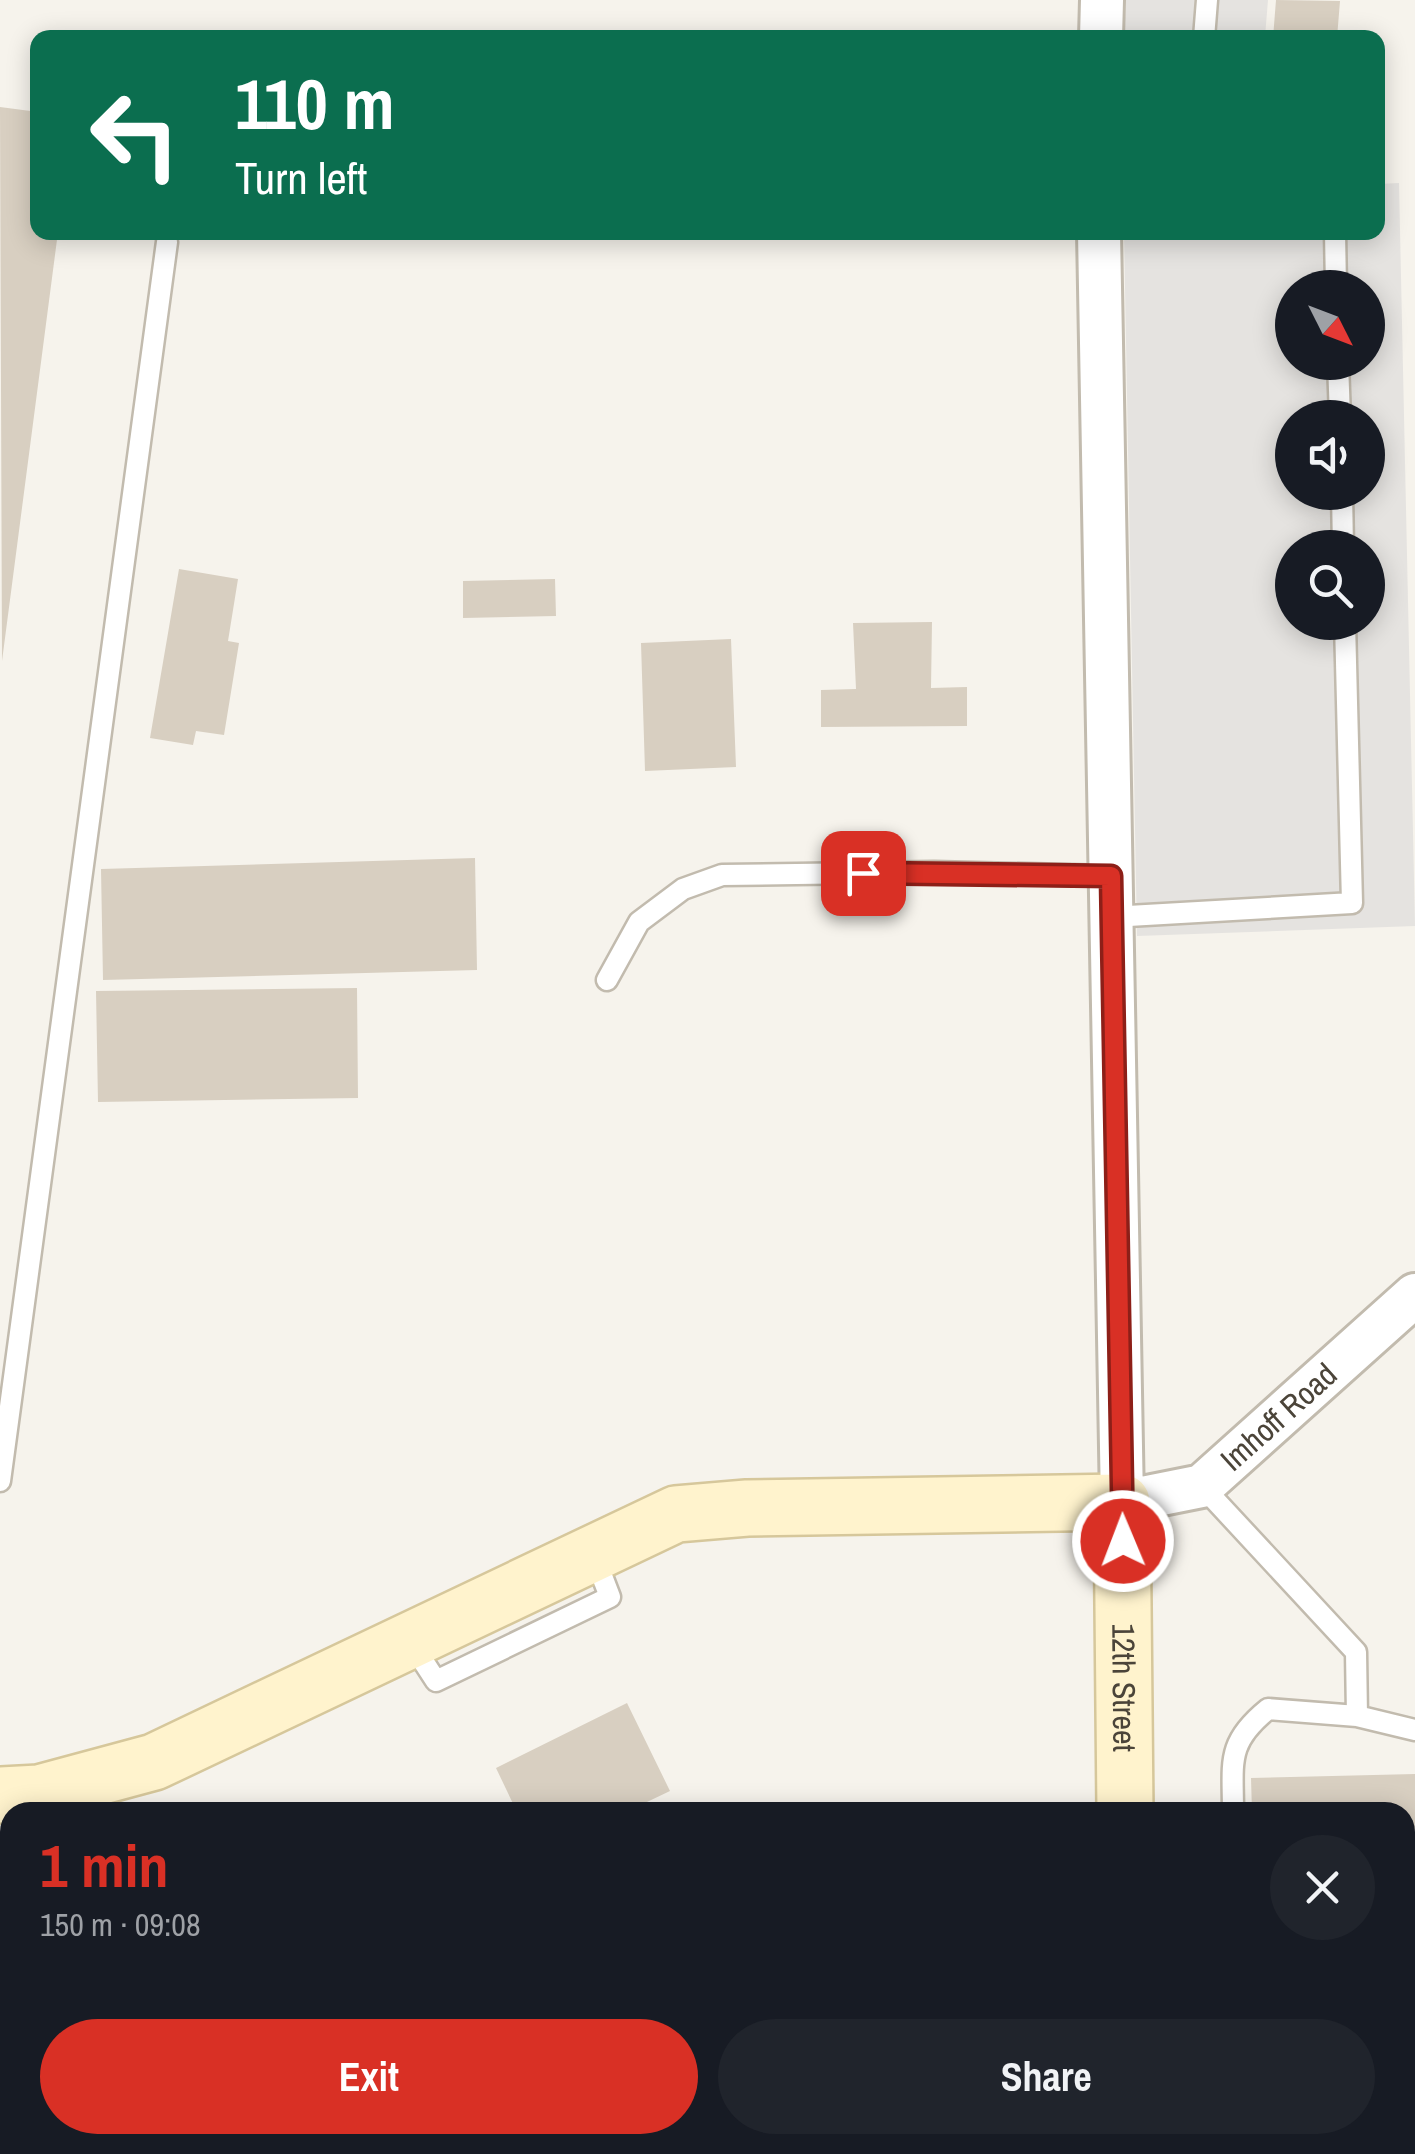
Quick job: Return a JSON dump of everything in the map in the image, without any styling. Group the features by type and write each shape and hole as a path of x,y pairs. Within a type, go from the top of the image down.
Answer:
{"street":[{"path":"1100,30 1102,0"},
{"path":"3,1785 39,1792 154,1762 676,1514 1122,1502 1099,240"},
{"name":"Imhoff Road","path":"1122,1502 1202,1486 1415,1295"},
{"name":"12th Street","path":"1122,1502 1125,1802"}],"lane":[{"path":"1205,30 1207,0"},
{"path":"1335,240 1336,270"},
{"path":"0,1481 167,242"},
{"path":"607,980 639,922 682,889 722,874 934,872 1111,897 1352,904 1345,640"},
{"path":"1202,1486 1356,1652 1357,1716"},
{"path":"1233,1802 1233,1753 1243,1730 1268,1709 1357,1716 1415,1730"}],"shaded area":[{"path":"1126,0 1268,0 1266,30 1124,30"},
{"path":"1399,183 1415,926 1137,936 1124,240 1385,240 1385,184"}],"building":[{"path":"1276,0 1340,1 1338,30 1274,30"},
{"path":"0,107 30,111 30,240 57,240 2,661"},
{"path":"179,569 238,579 228,641 239,643 224,735 196,731 193,745 150,738"},
{"path":"555,579 556,616 463,618 463,581"},
{"path":"932,622 931,688 967,687 967,726 821,727 821,690 856,689 853,623"},
{"path":"731,639 736,767 645,771 641,643"},
{"path":"475,858 477,970 103,980 101,869"},
{"path":"357,988 358,1098 98,1102 96,991"},
{"path":"627,1703 670,1791 647,1802 512,1802 496,1768"},
{"path":"1415,1774 1415,1802 1252,1802 1251,1778"}],"route":[{"path":"863,873 1111,876 1123,1541"}]}
